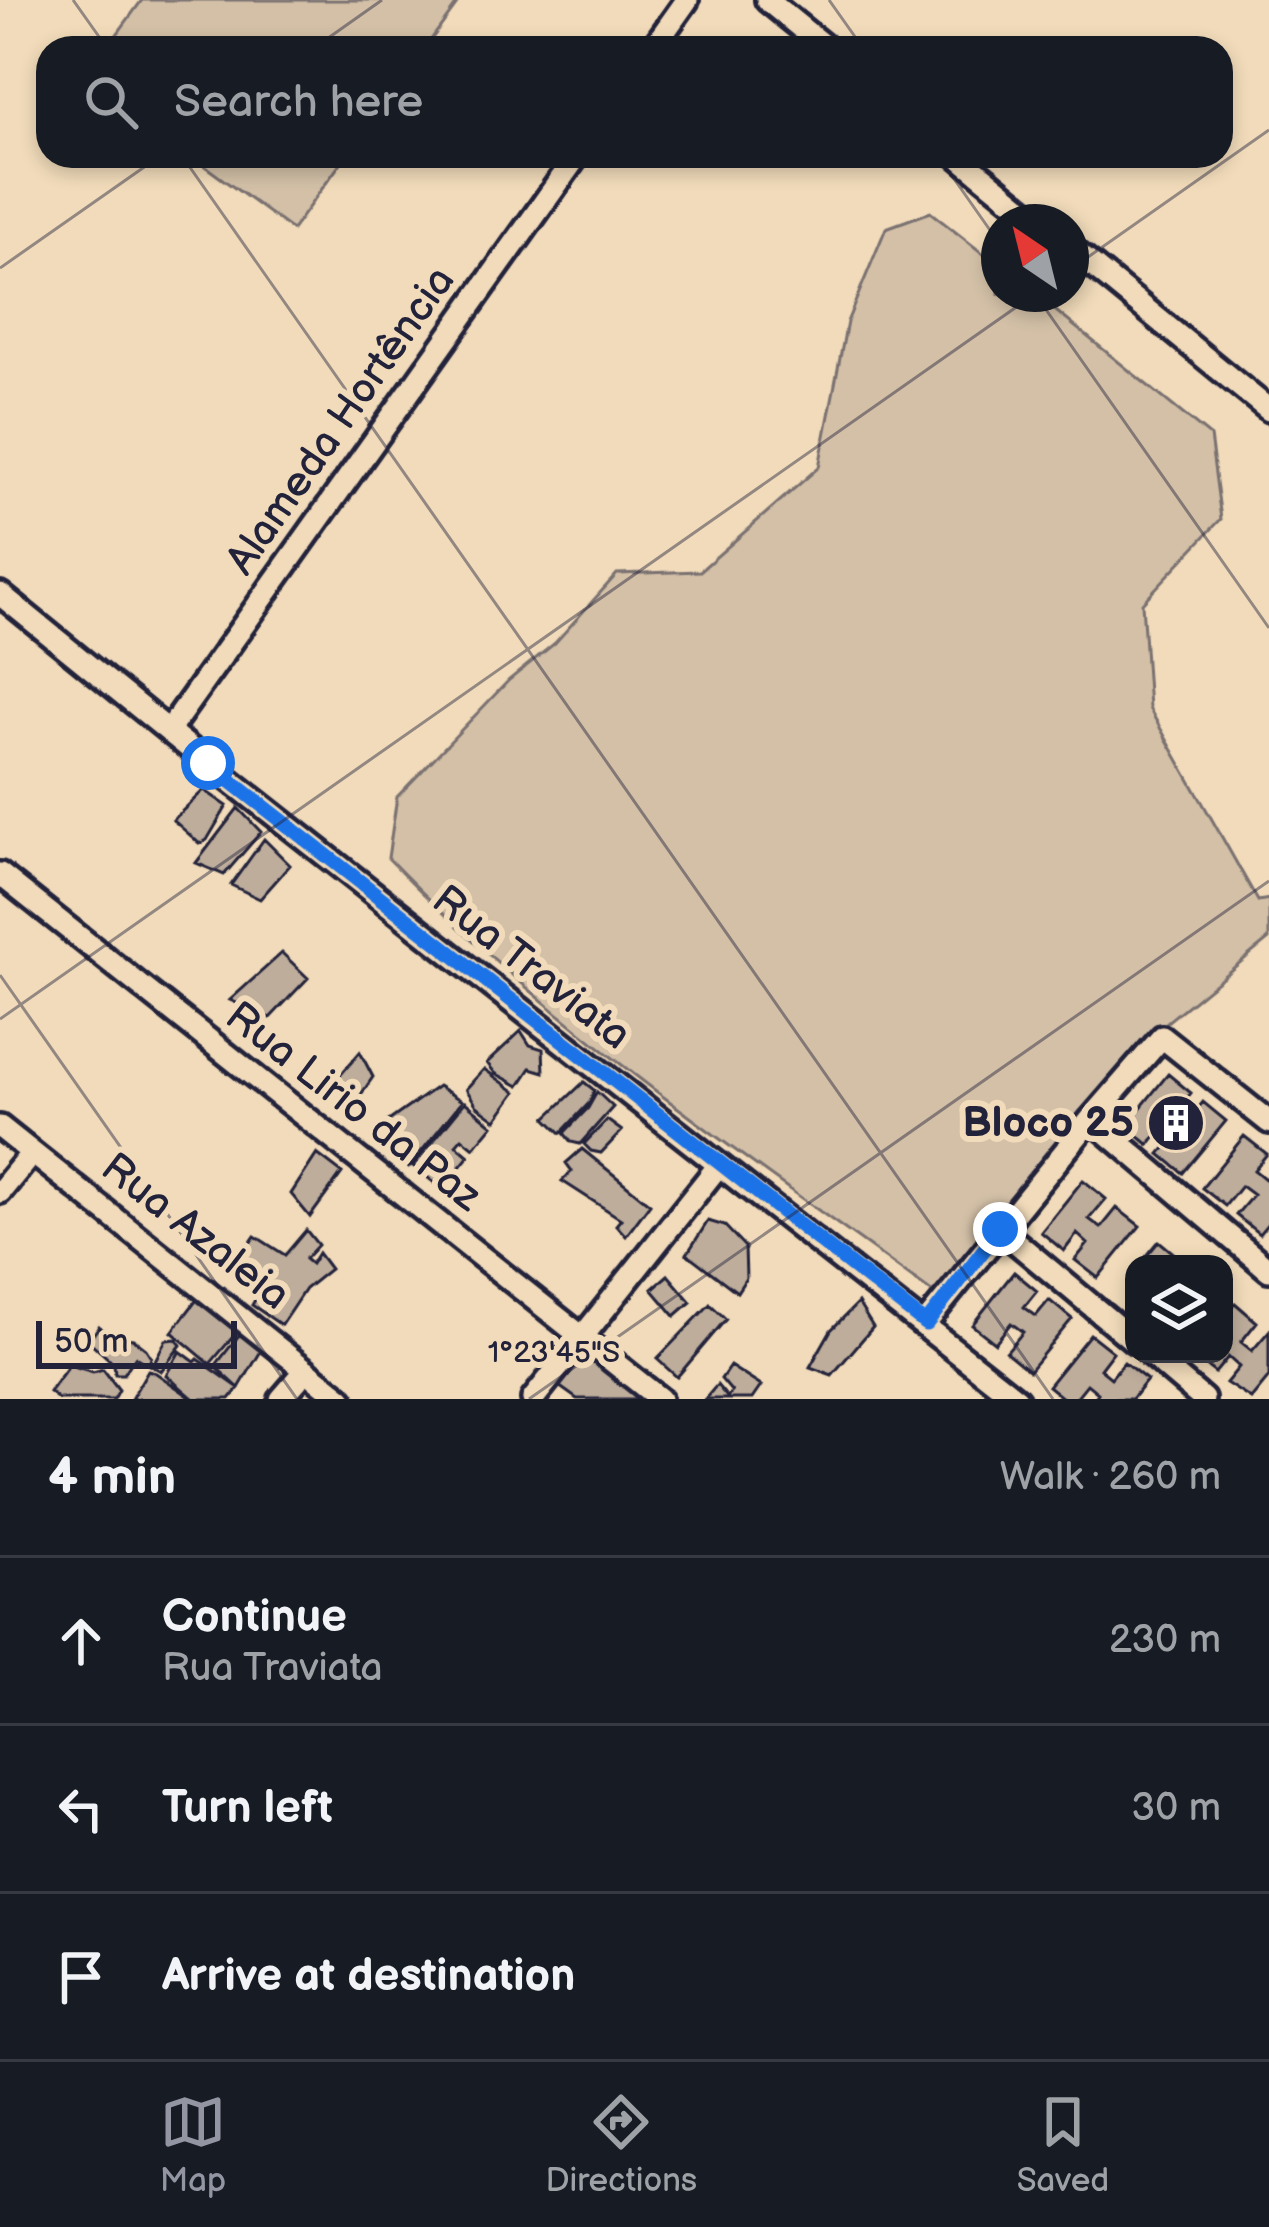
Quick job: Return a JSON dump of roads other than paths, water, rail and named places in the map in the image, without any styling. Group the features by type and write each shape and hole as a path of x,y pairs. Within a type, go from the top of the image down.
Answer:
{"street":[{"path":"662,36 687,0"},
{"path":"767,0 811,36"},
{"name":"Alameda Hortência","path":"169,730 568,168"},
{"path":"973,168 1017,204"},
{"path":"1089,263 1269,410"},
{"name":"Rua Traviata","path":"0,594 1017,1399"},
{"name":"Rua Lirio da Paz","path":"0,874 660,1399"},
{"path":"926,1324 1162,1037 1269,1122"},
{"path":"1090,1119 1269,1270"},
{"name":"Rua Azaleia","path":"0,1127 342,1399"},
{"path":"0,1192 32,1153"},
{"path":"533,1399 719,1165"},
{"path":"1000,1229 1125,1333"},
{"path":"1161,1363 1204,1399"},
{"path":"281,1399 306,1370"}],"place":[{"name":"Bloco 25","path":"1176,1123"}]}
